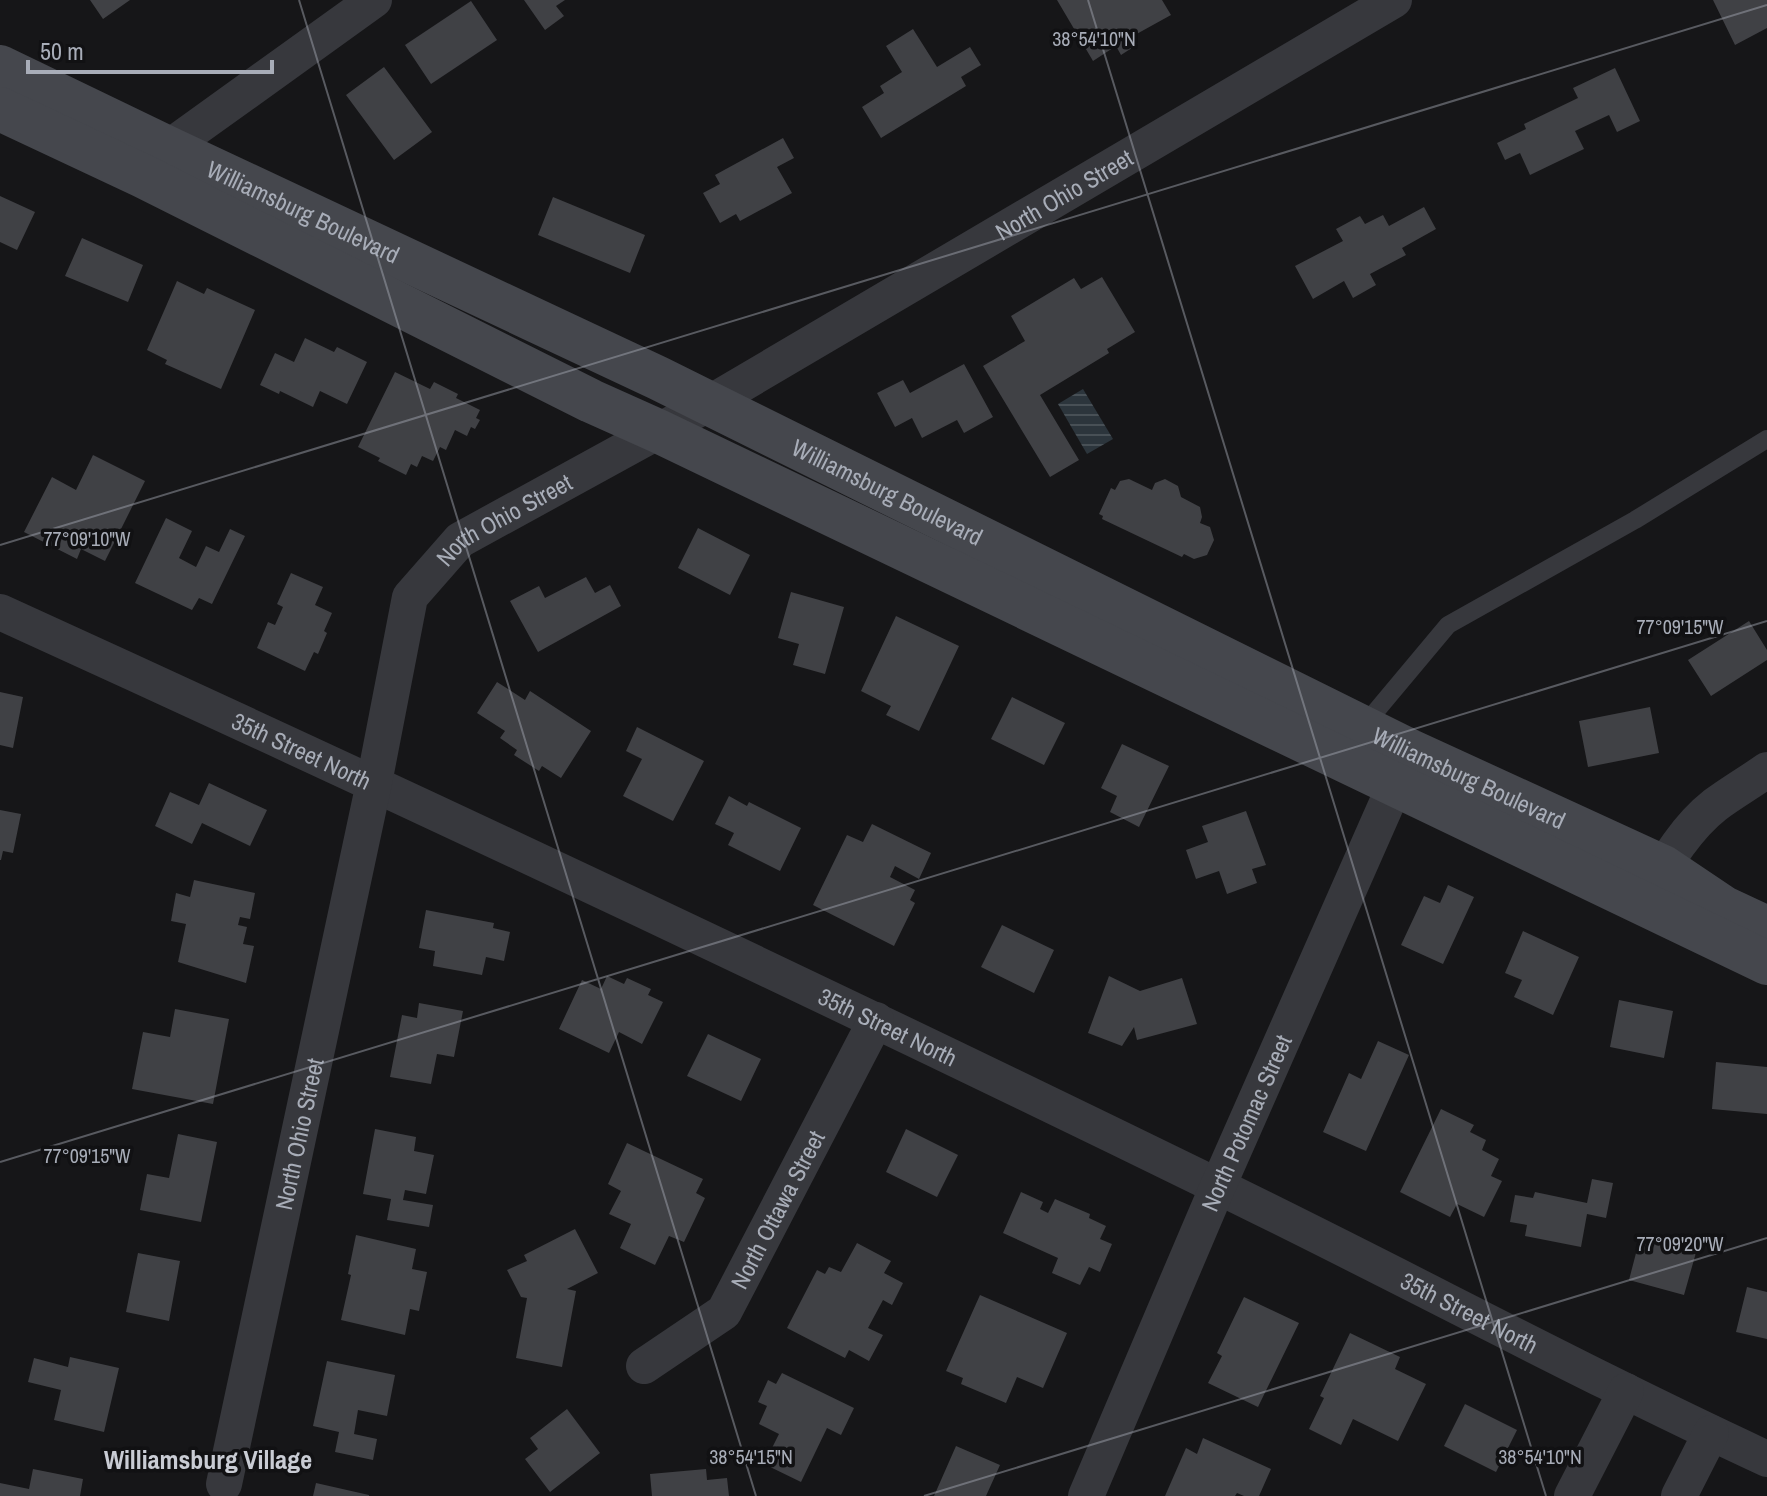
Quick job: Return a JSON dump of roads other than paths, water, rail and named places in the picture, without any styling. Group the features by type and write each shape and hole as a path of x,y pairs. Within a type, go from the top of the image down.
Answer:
{"main road":[{"name":"Williamsburg Boulevard","path":"0,67 156,162 591,401 1354,743"},
{"name":"Williamsburg Boulevard","path":"0,109 156,162 658,378 1403,768 1653,885 1724,908 1767,928"},
{"name":"Williamsburg Boulevard","path":"1653,885 1767,963"}],"street":[{"path":"156,162 374,0"},
{"name":"North Ohio Street","path":"224,1484 374,783 410,597 460,540 708,404 1394,0"},
{"name":"35th Street North","path":"0,612 374,783 876,1020 1767,1459"},
{"name":"North Potomac Street","path":"1086,1496 1218,1186 1403,768"},
{"path":"1653,885 1690,829 1712,807 1767,770"},
{"name":"North Ottawa Street","path":"644,1366 724,1312 876,1020"},
{"path":"1572,1496 1626,1391"},
{"path":"1679,1496 1711,1433"}],"lane":[{"path":"1354,743 1448,625 1635,520 1767,439"}],"district":[{"name":"Williamsburg Village","path":"208,1459"}]}
